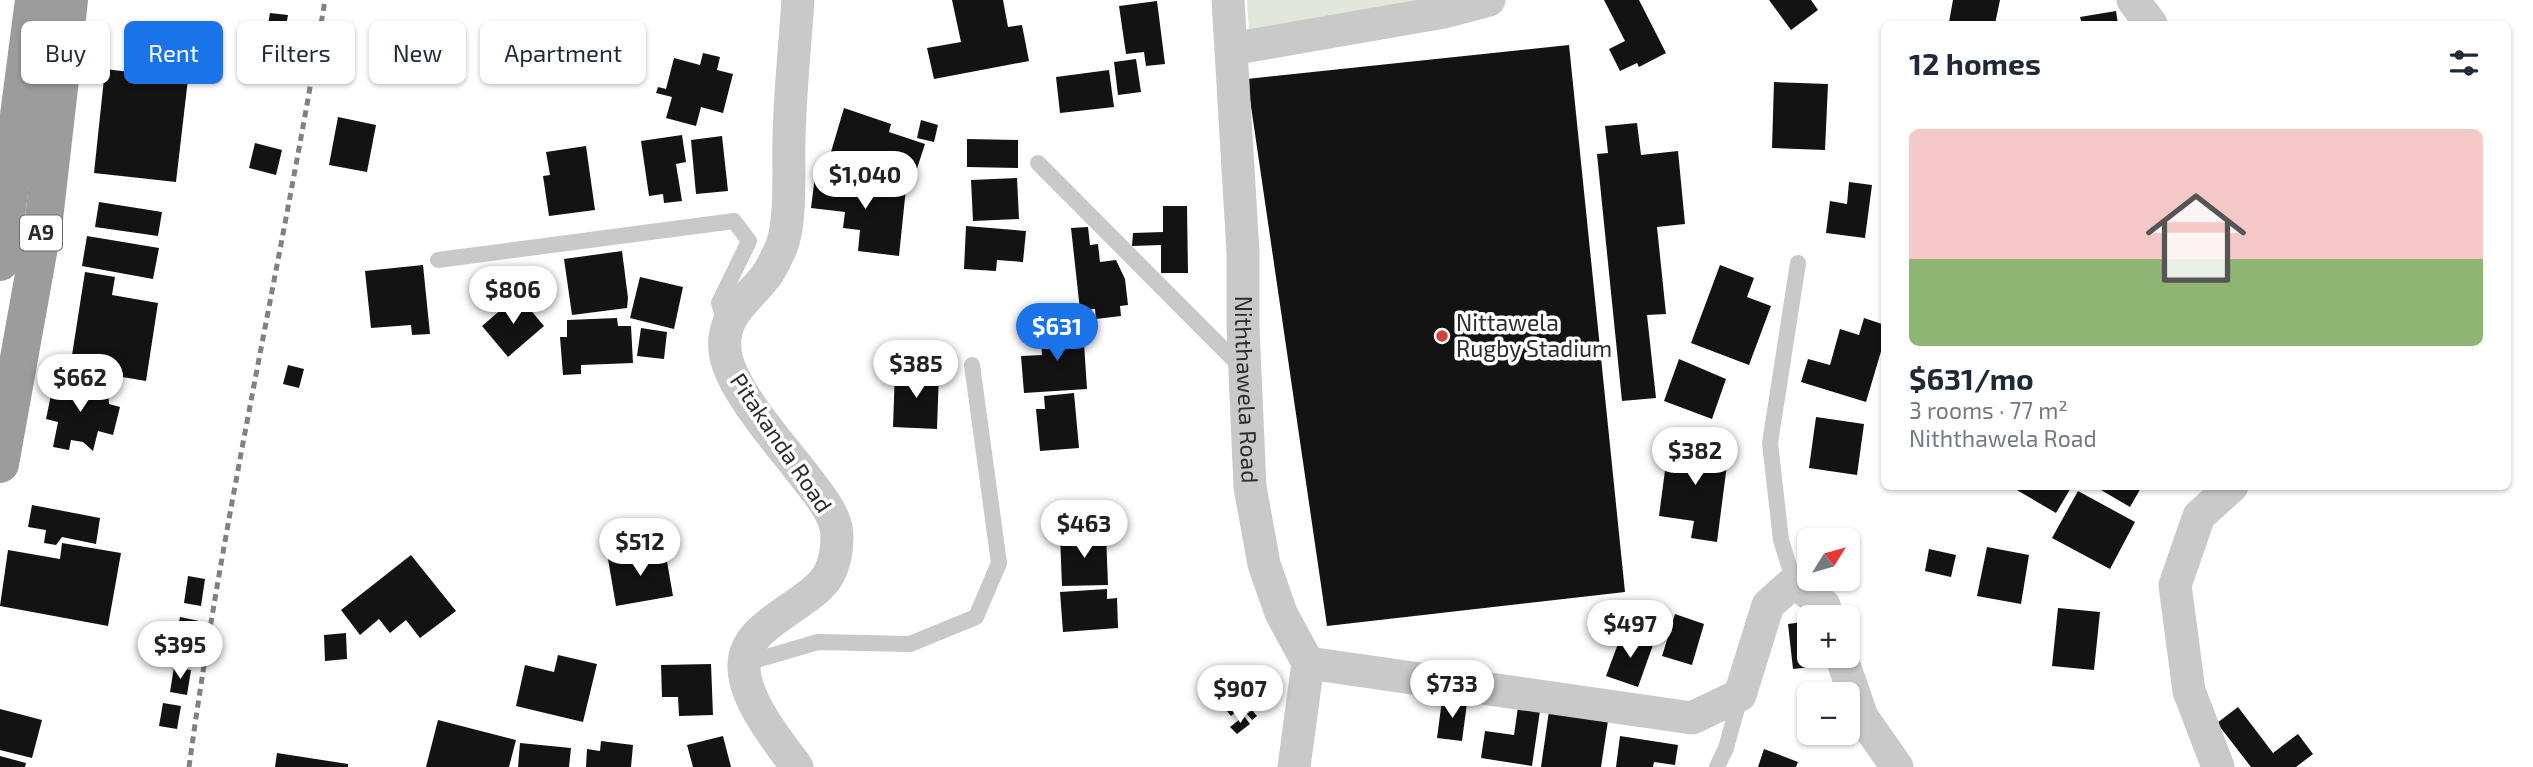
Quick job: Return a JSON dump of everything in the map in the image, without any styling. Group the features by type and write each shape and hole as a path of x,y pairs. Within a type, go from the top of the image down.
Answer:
{"highway":[{"name":"A9","path":"0,262 34,0"},
{"name":"A9","path":"0,464 44,219 69,0"}],"street":[{"path":"727,328 736,308 766,275 782,246 787,222 789,123 798,0"},
{"name":"Niththawela Road","path":"1228,0 1243,252 1250,487 1264,564 1281,612 1308,663"},
{"path":"1231,49 1444,12 1489,0"},
{"path":"2133,0 2149,21"},
{"name":"Pitakanda Road","path":"727,328 724,344 732,376 826,504 837,531 836,558 826,580 765,626 752,641 743,664"},
{"path":"2218,767 2189,691 2175,585 2199,516 2228,490"},
{"path":"1294,767 1308,663 1692,718 1740,695 1768,605 1794,582 1824,605"},
{"path":"743,664 749,692 766,724 797,767"},
{"path":"1845,668 1862,717 1897,767"},
{"path":"766,724 769,748 778,767"}],"lane":[{"path":"1038,163 1245,371"},
{"path":"438,260 734,221 749,241 719,303 727,328"},
{"path":"1794,582 1781,540 1770,443 1798,263"},
{"path":"743,664 818,642 910,644 976,617 999,563 972,365"},
{"path":"1717,767 1726,748 1740,695"}],"shaded area":[{"path":"1247,0 1433,0 1249,34"}],"building":[{"path":"952,0 1003,0 1008,27 1022,25 1029,61 934,79 927,48 961,42"},
{"path":"1604,0 1639,0 1666,53 1639,67 1637,63 1620,71 1609,49 1625,41"},
{"path":"1769,0 1811,0 1818,10 1791,30"},
{"path":"1953,0 2000,0 1996,21 1949,21"},
{"path":"1157,1 1165,64 1146,66 1144,52 1126,54 1119,6"},
{"path":"2116,11 2118,21 2081,21 2080,17"},
{"path":"270,13 288,15 287,21 269,21"},
{"name":"Nittawela Rugby Stadium","path":"1569,45 1625,592 1327,626 1247,79"},
{"path":"703,53 720,57 717,70 733,74 723,113 701,107 696,126 666,118 672,97 656,93 658,87 666,89 674,58 700,65"},
{"path":"1136,59 1141,92 1118,95 1114,62"},
{"path":"110,70 124,71 124,84 187,84 176,182 94,173 103,84 110,84"},
{"path":"1109,70 1114,107 1060,113 1056,77"},
{"path":"1774,82 1828,84 1825,150 1772,148"},
{"path":"844,108 891,124 889,132 925,144 911,187 844,165 846,157 831,152"},
{"path":"338,117 376,125 367,172 329,165"},
{"path":"921,120 938,125 934,142 917,138"},
{"path":"1637,123 1641,155 1678,151 1685,224 1657,227 1666,314 1647,315 1656,398 1622,401 1597,154 1608,153 1605,126"},
{"path":"682,135 686,162 676,164 682,201 664,203 663,194 649,196 641,141"},
{"path":"722,136 728,191 696,194 691,140"},
{"path":"967,139 1018,140 1018,168 967,167"},
{"path":"255,143 282,150 276,175 249,168"},
{"path":"586,146 595,210 549,216 543,176 550,175 546,152"},
{"path":"815,176 906,188 899,256 858,251 860,230 843,228 845,212 811,208"},
{"path":"1017,178 1019,219 973,221 971,180"},
{"path":"1849,182 1872,185 1865,238 1826,233 1830,201 1847,204"},
{"path":"99,202 162,212 158,236 95,227"},
{"path":"1163,206 1187,206 1188,273 1161,273 1161,245 1132,246 1133,233 1163,232"},
{"path":"966,226 1026,231 1023,262 997,260 996,271 964,269"},
{"path":"1088,227 1090,245 1098,244 1100,262 1116,260 1125,279 1128,305 1120,306 1121,316 1096,319 1095,309 1080,310 1071,228"},
{"path":"87,236 159,248 153,279 82,266"},
{"path":"622,251 627,308 572,315 564,259"},
{"path":"423,265 430,334 412,335 411,325 371,328 365,271"},
{"path":"1720,265 1754,278 1747,297 1771,306 1749,365 1691,343"},
{"path":"85,272 115,277 112,295 158,303 146,381 70,368"},
{"path":"640,277 683,287 674,329 630,318"},
{"path":"518,295 544,326 508,357 482,326"},
{"path":"617,318 618,326 631,326 633,363 581,365 581,374 563,375 560,337 567,337 567,320"},
{"path":"1864,318 1881,324 1881,351 1866,402 1801,382 1808,359 1830,365 1840,329 1859,335"},
{"path":"641,328 667,332 664,359 637,356"},
{"path":"1083,328 1087,389 1024,393 1021,356 1042,355 1040,330"},
{"path":"1679,359 1726,379 1712,419 1664,401"},
{"path":"288,365 304,369 299,388 283,384"},
{"path":"895,370 939,372 937,429 893,427"},
{"path":"54,380 108,391 109,404 120,407 113,435 98,431 93,451 83,442 71,440 69,450 53,447 58,422 46,419"},
{"path":"1074,393 1079,448 1040,451 1036,409 1045,409 1044,396"},
{"path":"1816,417 1864,424 1857,475 1809,468"},
{"path":"1669,440 1729,449 1717,542 1691,538 1694,521 1659,516"},
{"path":"2017,490 2070,490 2056,513"},
{"path":"2101,490 2140,490 2130,507"},
{"path":"2078,491 2135,522 2110,569 2052,538"},
{"path":"32,505 100,518 96,544 62,537 56,545 44,543 46,530 28,527"},
{"path":"1106,534 1108,585 1062,586 1060,536"},
{"path":"62,543 121,553 108,626 0,606 8,550 60,559"},
{"path":"1987,547 2029,555 2021,604 1977,596"},
{"path":"1929,549 1956,555 1951,577 1925,571"},
{"path":"665,550 673,596 616,606 608,559"},
{"path":"411,555 456,611 420,638 406,620 390,633 379,619 360,635 341,610"},
{"path":"188,576 205,579 201,606 184,603"},
{"path":"1107,589 1107,599 1117,598 1118,628 1063,632 1060,592"},
{"path":"2058,608 2100,612 2094,670 2052,666"},
{"path":"1675,614 1704,624 1692,665 1662,656"},
{"path":"180,617 199,621 192,658 173,654"},
{"path":"1797,623 1797,668 1802,668 1793,669 1788,624"},
{"path":"346,633 347,659 325,661 324,635"},
{"path":"1622,633 1653,645 1638,687 1606,676"},
{"path":"558,655 597,664 583,722 516,706 525,665 554,672"},
{"path":"711,664 713,715 679,716 678,697 662,697 661,665"},
{"path":"174,667 191,670 187,695 170,692"},
{"path":"1255,683 1258,689 1248,695 1244,689"},
{"path":"1230,696 1235,702 1226,708 1222,702"},
{"path":"1442,700 1467,703 1462,741 1437,738"},
{"path":"1519,700 1541,704 1532,766 1481,758 1485,731 1514,735"},
{"path":"163,703 181,706 177,729 159,726"},
{"path":"1235,704 1239,709 1231,716 1227,711"},
{"path":"1550,704 1609,714 1601,767 1541,767"},
{"path":"2238,707 2273,753 2298,734 2313,754 2296,767 2251,767 2217,723"},
{"path":"0,709 42,720 32,758 0,750"},
{"path":"1252,710 1257,716 1252,720 1247,714"},
{"path":"1244,716 1250,724 1237,734 1230,727"},
{"path":"438,720 516,740 509,767 426,767"},
{"path":"723,736 731,767 693,767 687,745"},
{"path":"1620,736 1678,745 1675,765 1654,762 1653,767 1616,767"},
{"path":"601,741 633,745 631,767 586,767 587,749 600,751"},
{"path":"520,743 571,748 569,767 518,767"},
{"path":"1764,749 1798,762 1796,767 1758,767"},
{"path":"277,753 348,764 348,767 275,767"},
{"path":"0,756 26,763 25,767 0,767"}],"railway":[{"path":"189,767 236,479 325,0"}],"place":[{"name":"Nittawela Rugby Stadium","path":"1442,336"}]}
